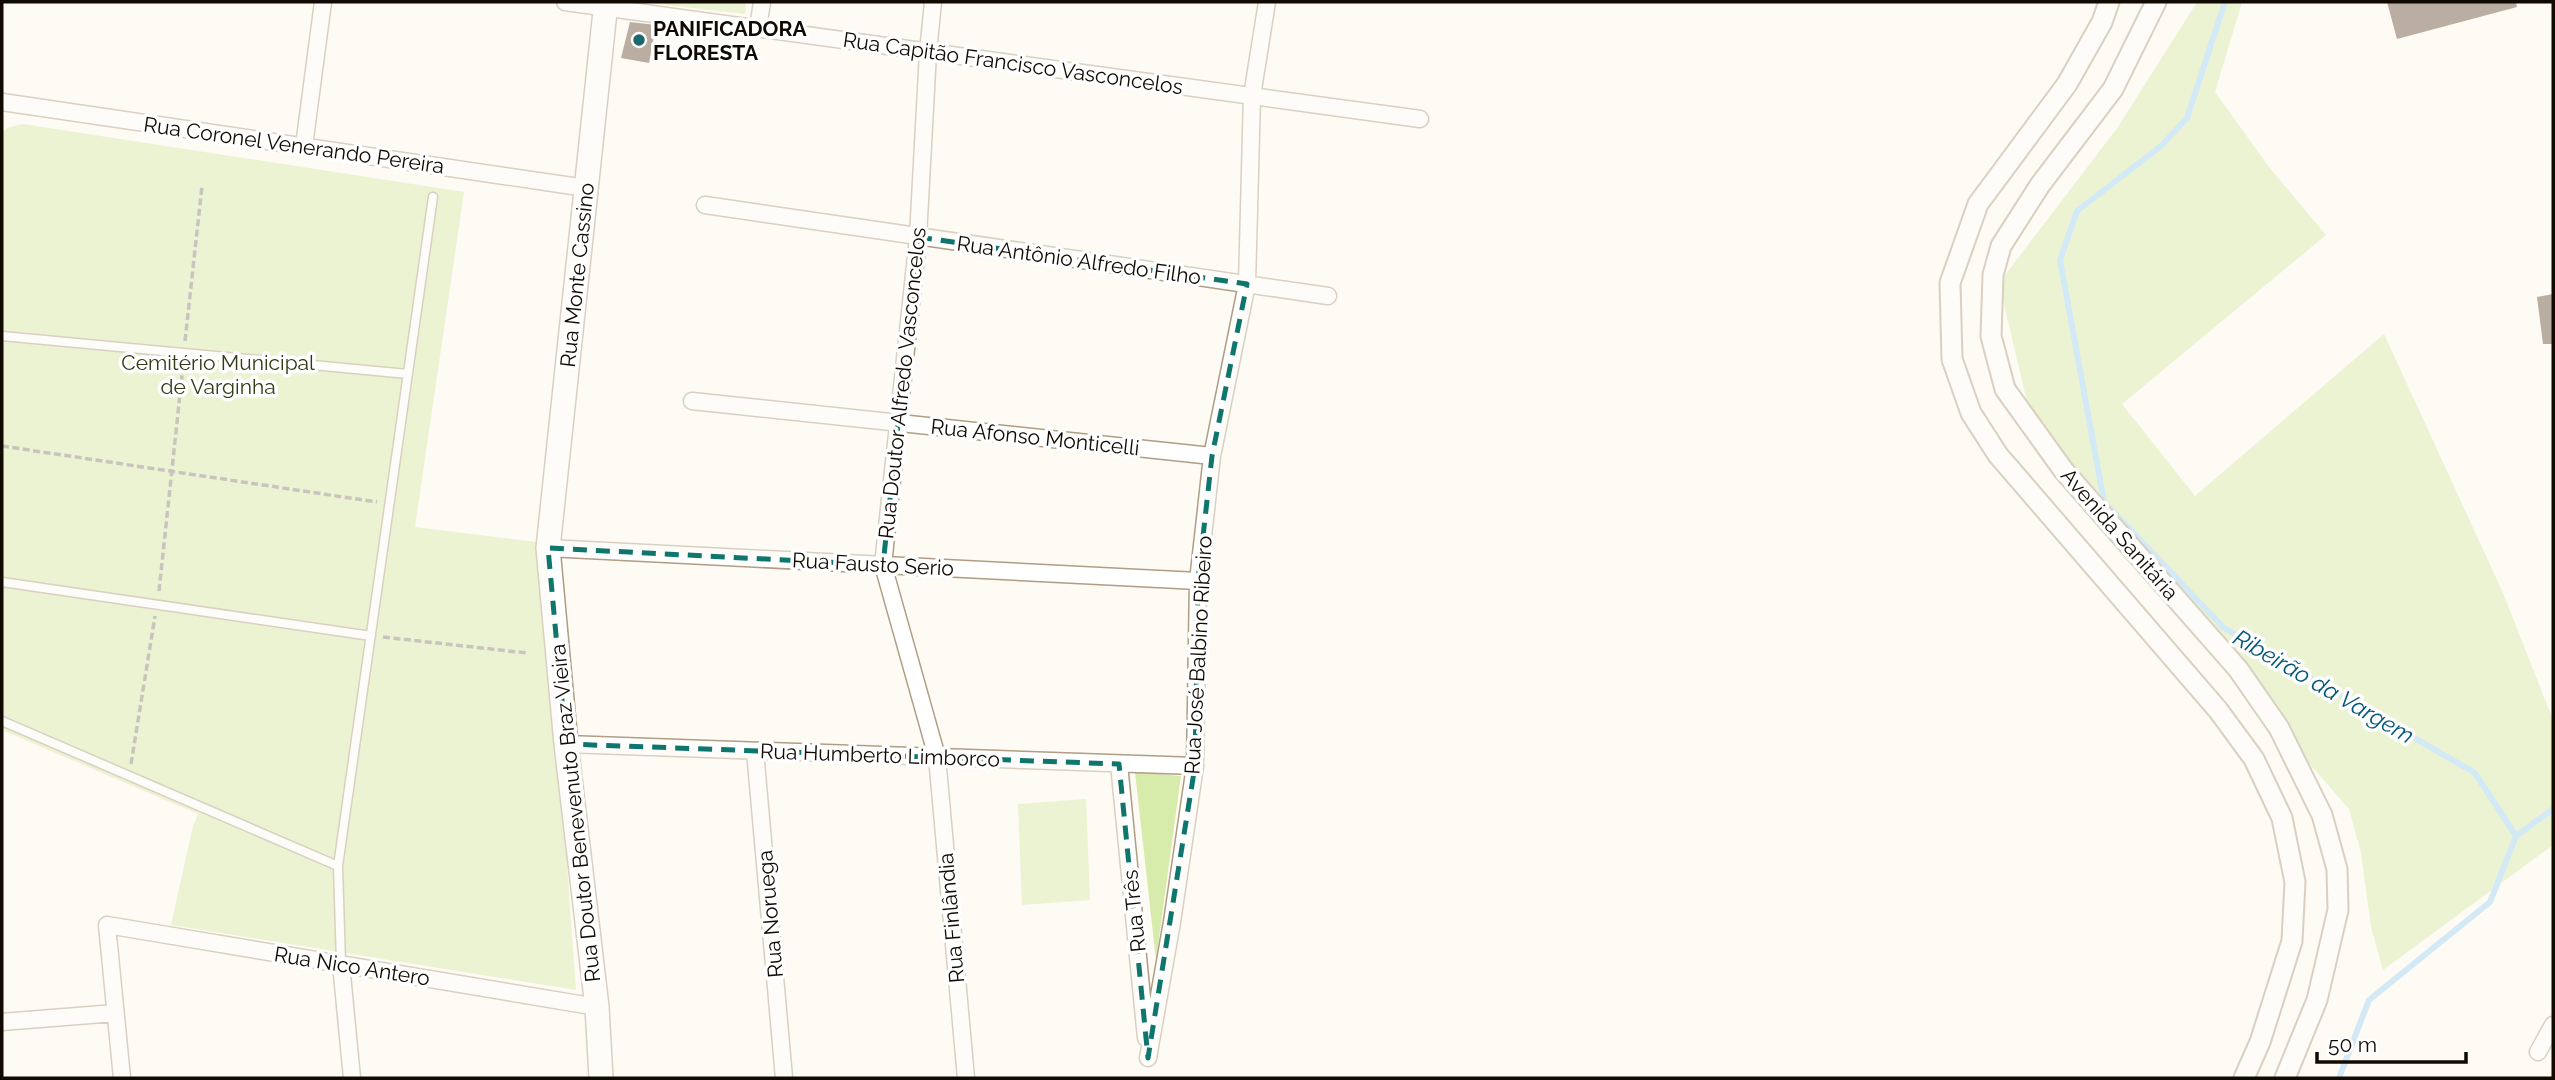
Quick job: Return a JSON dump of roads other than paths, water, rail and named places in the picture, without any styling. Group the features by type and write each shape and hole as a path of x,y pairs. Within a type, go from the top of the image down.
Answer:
{"main road":[{"name":"Rua Monte Cassino","path":"548,548 605,5"},
{"name":"Rua Doutor Benevenuto Braz Vieira","path":"548,548 566,744 597,1007 601,1078"}],"street":[{"path":"304,146 323,2"},
{"name":"Rua Capitão Francisco Vasconcelos","path":"565,2 605,5 1420,119"},
{"path":"758,28 762,2"},
{"name":"Rua Doutor Alfredo Vasconcelos","path":"933,2 918,237 883,565 937,757"},
{"name":"Rua José Balbino Ribeiro","path":"1148,1058 1195,766 1198,581 1212,456 1247,284 1252,96 1267,2"},
{"name":"Avenida Sanitária","path":"2109,2 2102,22 2067,84 1978,204 1950,283 1952,359 1971,413 1998,455 2218,710 2254,759 2282,818 2295,882 2292,942 2260,1042 2244,1078"},
{"name":"Avenida Sanitária","path":"2156,2 2113,89 2040,185 2001,246 1993,275 1990,336 2005,389 2064,471 2238,669 2279,728 2322,815 2337,869 2338,910 2317,1000 2284,1078"},
{"name":"Rua Coronel Venerando Pereira","path":"2,102 586,188"},
{"name":"Rua Antônio Alfredo Filho","path":"705,205 1328,296"},
{"name":"Rua Afonso Monticelli","path":"692,401 1212,456"},
{"name":"Rua Fausto Serio","path":"548,548 1198,581"},
{"name":"Rua Humberto Limborco","path":"566,744 1195,766"},
{"name":"Rua Noruega","path":"755,751 784,1078"},
{"name":"Rua Finlândia","path":"937,757 966,1078"},
{"name":"Rua Três","path":"1119,764 1148,1058"},
{"name":"Rua Nico Antero","path":"115,1013 107,925 597,1007"},
{"path":"341,964 352,1078"},
{"path":"2,1022 115,1013 122,1078"},
{"path":"2538,1052 2553,1025"}],"lane":[{"path":"341,964 338,866 433,197"},
{"path":"2,336 408,374"},
{"path":"2,582 371,636"},
{"path":"2,721 338,866"}],"waterway":[{"name":"Ribeirão da Vargem","path":"2225,2 2187,118 2161,146 2077,211 2060,260 2104,502 2224,628 2475,773 2516,836 2490,902 2369,1000 2339,1078"},
{"path":"2516,836 2553,809"}],"place":[{"name":"PANIFICADORA FLORESTA","path":"639,40"}],"park label":[{"name":"Cemitério Municipal de Varginha","path":"218,374"}]}
